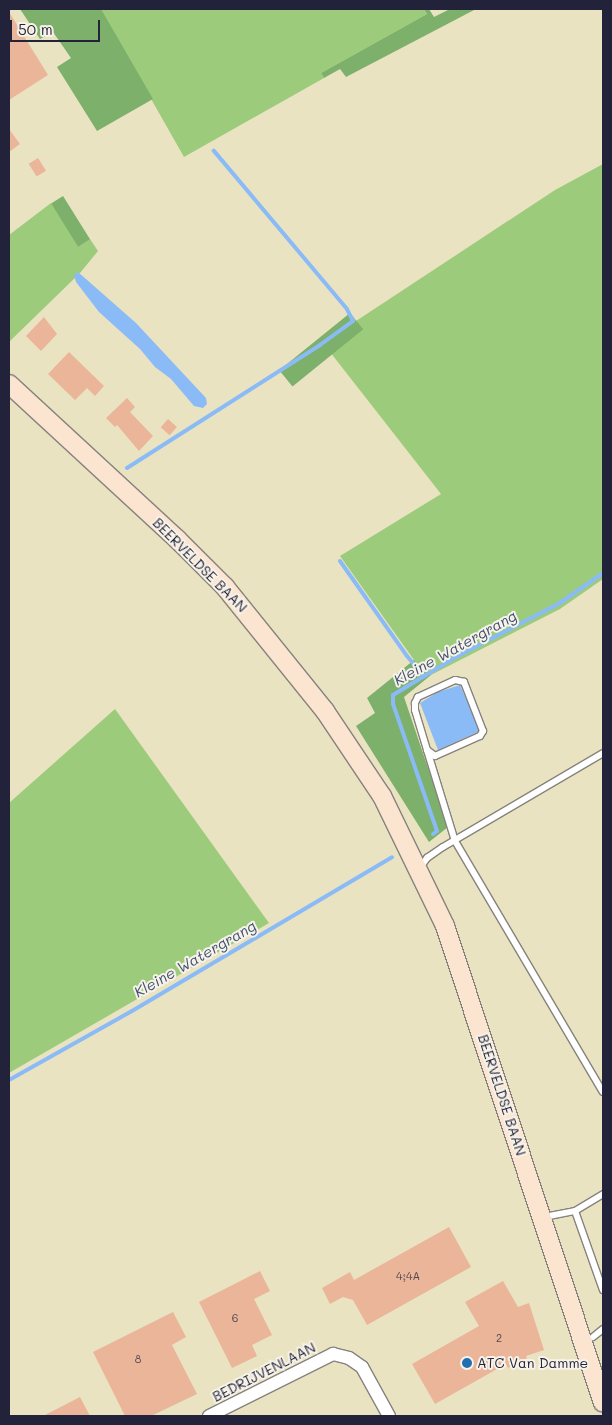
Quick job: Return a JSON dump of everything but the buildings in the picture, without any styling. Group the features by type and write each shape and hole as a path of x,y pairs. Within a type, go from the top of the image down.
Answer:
{"main road":[{"name":"BEERVELDSE BAAN","path":"9,384 177,539 224,587 326,711 382,796 423,864 548,1216 603,1403"},
{"name":"BEERVELDSE BAAN","path":"548,1216 598,1333 603,1369"}],"street":[{"name":"BEDRIJVENLAAN","path":"210,1416 334,1354 349,1358 362,1367 389,1416"}],"lane":[{"path":"428,750 435,756 480,736 484,731 464,682 455,680 418,697 415,710 455,841 603,1092"},
{"path":"423,864 455,841 603,753"},
{"path":"548,1216 575,1211 603,1194"},
{"path":"575,1211 603,1289"}],"green space":[{"path":"20,9 101,9 153,99 97,131 57,67 71,58 53,32 40,39"},
{"path":"100,9 424,9 427,14 321,73 324,78 184,157"},
{"path":"424,9 429,9 434,17 450,9 476,9 346,77 340,69 324,78 321,73 427,14"},
{"path":"603,164 603,579 560,609 431,675 414,660 340,556 441,494 330,352 362,329 356,321 555,190"},
{"path":"63,196 90,239 78,247 51,203"},
{"path":"51,203 79,246 90,239 98,251 80,273 9,342 9,235"},
{"path":"350,313 363,329 292,387 279,370"},
{"path":"414,660 431,675 404,697 448,827 429,842 356,726 375,713 367,698"},
{"path":"115,709 269,923 9,1073 9,803"}],"water":[{"path":"78,272 136,323 206,398 207,404 203,408 194,406 171,379 155,367 140,349 99,312 76,282 74,275"},
{"path":"460,685 480,731 438,750 420,703 438,692"}],"waterway":[{"path":"127,468 320,345 353,321 347,309 214,151"},
{"path":"340,561 407,656 424,676"},
{"name":"Kleine Watergrang","path":"433,834 437,831 393,704 393,695 454,658 560,603 603,573"},
{"name":"Kleine Watergrang","path":"9,1080 132,1011 392,857"}],"place":[{"name":"ATC Van Damme","path":"467,1363"}]}
